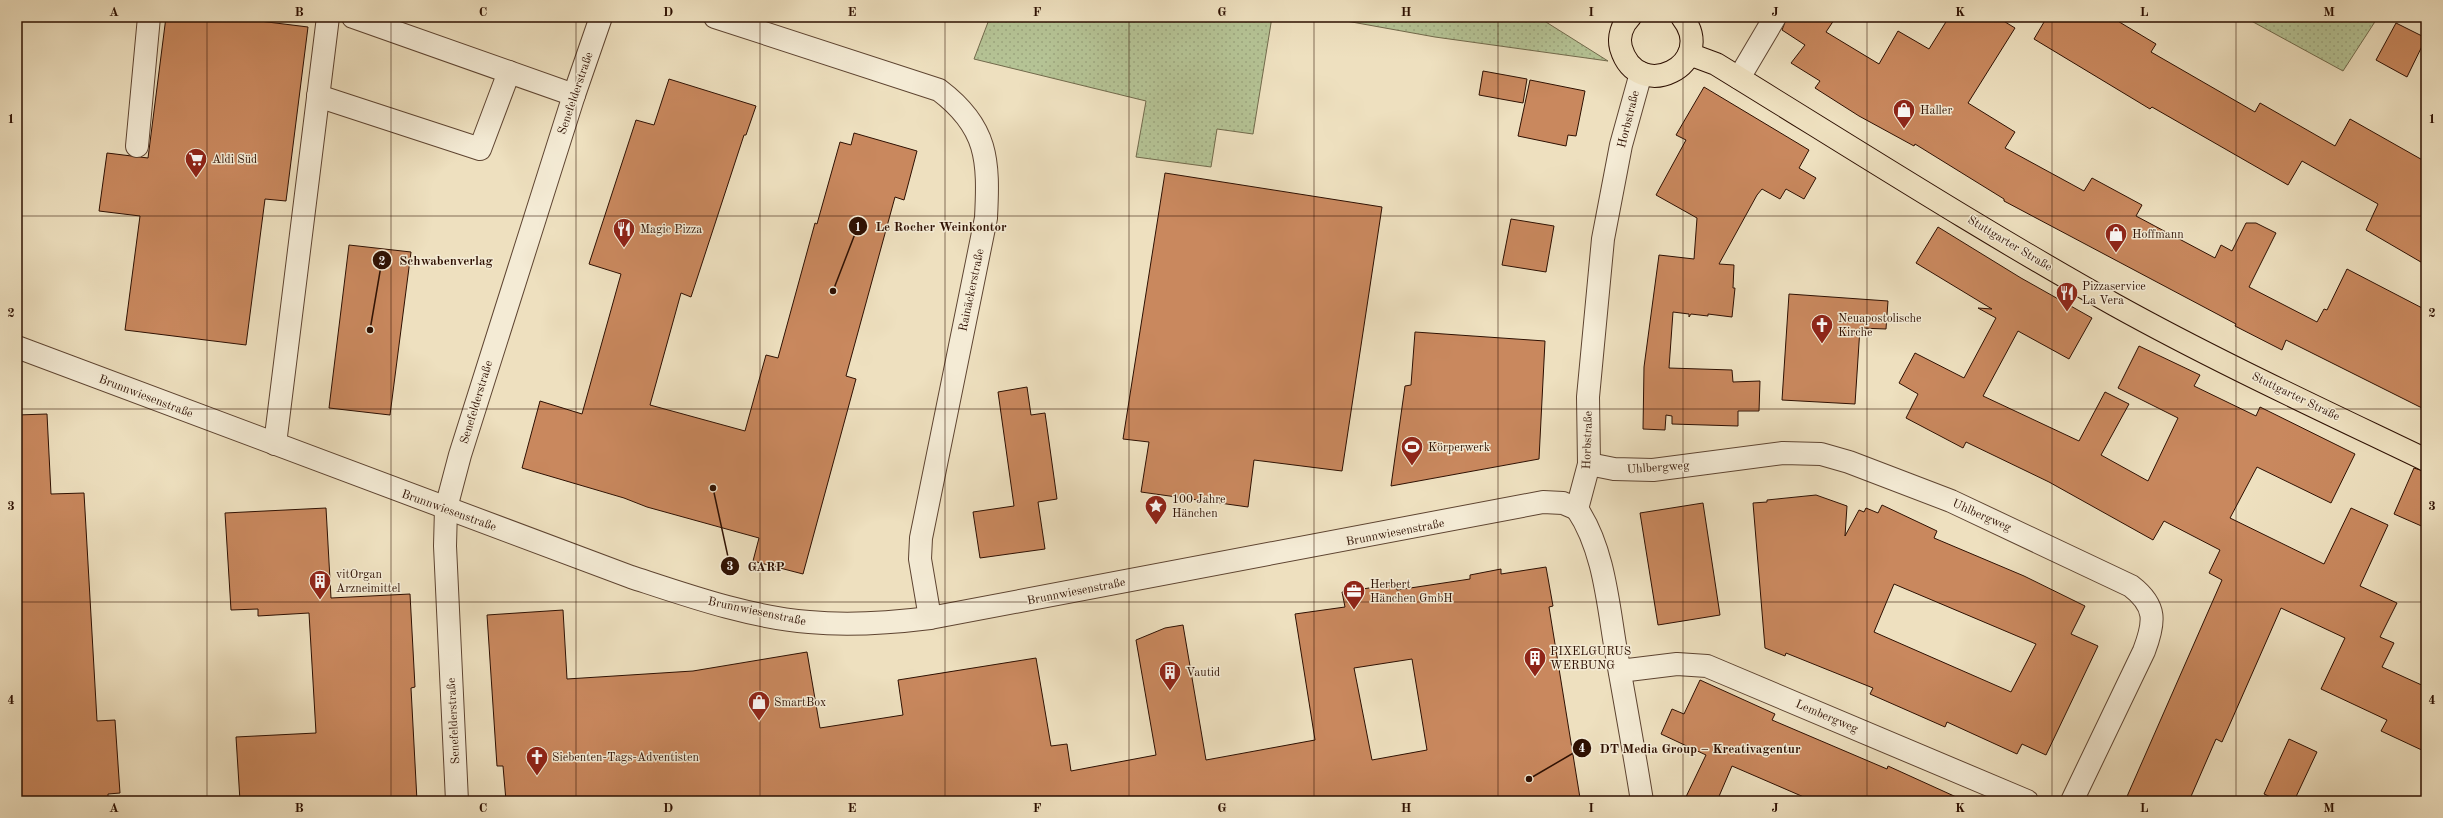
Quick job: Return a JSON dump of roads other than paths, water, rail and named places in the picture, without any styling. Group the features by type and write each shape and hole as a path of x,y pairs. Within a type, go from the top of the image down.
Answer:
{"main road":[{"path":"1625,18 1621,32 1620,44 1624,56 1630,66 1640,73 1652,76 1664,75 1674,71 1683,64 1689,54 1691,34 1682,17"},
{"name":"Stuttgarter Straße","path":"1689,54 1716,64 1910,183 2115,305 2254,376 2426,460"}],"street":[{"path":"137,146 149,17"},
{"path":"274,444 328,17"},
{"path":"352,17 574,95"},
{"name":"Senefelderstraße","path":"458,801 445,554 446,508 462,448 574,95 601,17"},
{"name":"Rainäckerstraße","path":"715,17 939,90 958,105 972,123 983,144 986,167 986,218 921,538 920,559 930,618"},
{"path":"1739,78 1775,17"},
{"path":"318,96 480,149 509,72"},
{"name":"Horbstraße","path":"1577,509 1588,464 1588,397 1603,239 1621,145 1640,73"},
{"name":"Brunnwiesenstraße","path":"17,347 631,577 700,600 767,616 808,622 840,624 894,623 930,618 1543,502 1563,503 1577,509"},
{"name":"Uhlbergweg","path":"1588,464 1614,469 1653,470 1783,452 1821,454 1849,462 1951,501 2131,586 2145,597 2152,612 2152,630 2144,651 2072,801"},
{"path":"1577,509 1588,525 1595,546 1620,671 1642,801"},
{"name":"Lembergweg","path":"1620,671 1677,664 1707,666 2027,801"}],"place":[{"name":"Haller","path":"1904,130"},
{"name":"Aldi Süd","path":"196,178"},
{"name":"Magic Pizza","path":"624,248"},
{"name":"Hoffmann","path":"2116,254"},
{"name":"Le Rocher Weinkontor","path":"833,291"},
{"name":"Pizzaservice La Vera","path":"2067,312"},
{"name":"Schwabenverlag","path":"370,330"},
{"name":"Neuapostolische Kirche","path":"1822,344"},
{"name":"Körperwerk","path":"1412,466"},
{"name":"GARP","path":"713,488"},
{"name":"100 Jahre Hänchen","path":"1156,526"},
{"name":"vitOrgan Arzneimittel","path":"320,600"},
{"name":"Herbert Hänchen GmbH","path":"1354,610"},
{"name":"PIXELGURUS WERBUNG","path":"1535,678"},
{"name":"Vautid","path":"1170,692"},
{"name":"SmartBox","path":"759,722"},
{"name":"Siebenten-Tags-Adventisten","path":"537,776"},
{"name":"DT Media Group – Kreativagentur","path":"1529,779"}]}
